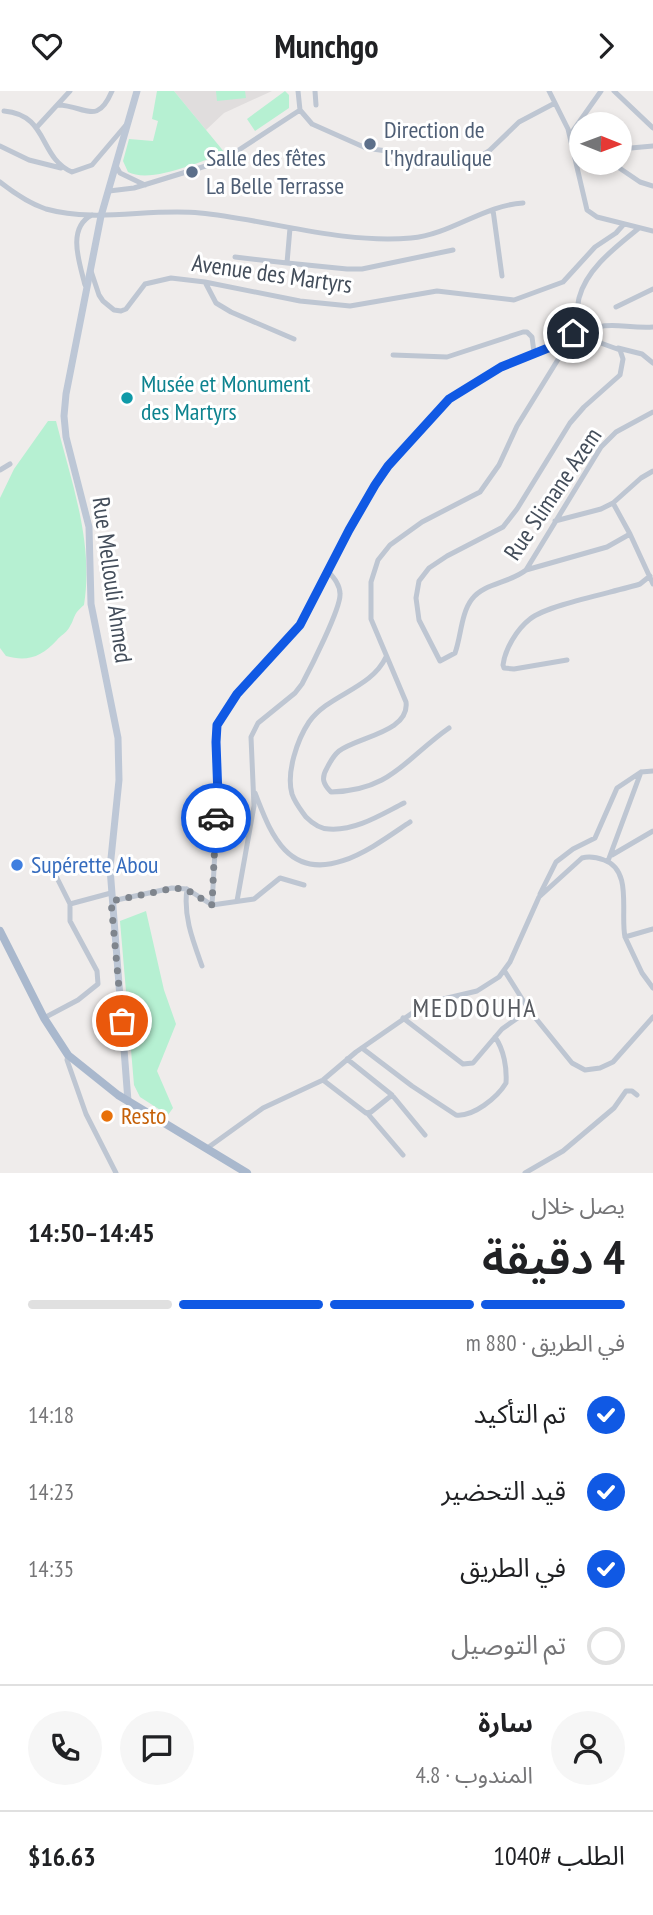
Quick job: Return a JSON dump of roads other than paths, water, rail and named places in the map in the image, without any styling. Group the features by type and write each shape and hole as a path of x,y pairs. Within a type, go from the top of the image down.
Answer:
{"main road":[{"path":"0,930 44,1018 68,1055 130,1103 247,1173"}],"street":[{"path":"36,128 70,91"},
{"path":"58,105 96,112 104,107 112,91"},
{"name":"Rue Mellouli Ahmed","path":"130,1103 125,1081 111,897 111,840 120,780 118,738 91,604 89,527 66,437 64,416 101,216 137,91"},
{"path":"298,91 300,110 312,124 366,148 455,162 479,157 519,122 555,103"},
{"path":"315,91 316,105"},
{"path":"549,91 569,134"},
{"path":"588,112 601,91"},
{"path":"614,91 653,128"},
{"path":"109,191 145,185 222,161 300,110"},
{"path":"4,111 17,112 29,118 61,168"},
{"path":"0,146 29,160 72,172 92,165 127,124"},
{"path":"632,148 653,146"},
{"path":"116,166 120,173 145,185"},
{"path":"578,175 587,210 597,217 653,231"},
{"path":"630,175 653,186"},
{"path":"0,182 21,198 47,209 101,216 196,212 358,239 414,238 455,226 509,203 523,203"},
{"path":"493,210 502,276"},
{"path":"87,292 76,241 83,222 92,215"},
{"name":"Avenue des Martyrs","path":"91,271 99,295 110,308 121,311 126,309 145,284 171,278 300,301 350,306 431,292 514,300 563,282 594,247 616,233 624,224"},
{"path":"288,263 290,228"},
{"path":"449,728 390,777 373,785 338,792 331,792 326,787 323,775 331,759 339,751 385,730 397,722 407,710 373,626 370,611 371,582 378,560 390,545 422,522 480,492 499,465 534,398 575,335 579,296 589,277 614,248 639,228"},
{"path":"235,257 362,269 453,250"},
{"path":"205,282 216,303 230,312 294,339"},
{"path":"615,307 653,289"},
{"path":"212,905 218,796 217,725 237,694 300,625 375,485 449,399 501,367 603,324 634,328 653,327"},
{"path":"393,355 447,357 523,332 532,337 534,352"},
{"path":"575,335 642,354 653,363"},
{"name":"Rue Slimane Azem","path":"610,345 622,353 623,368 617,381 584,407 570,423 509,520 496,533 447,556 429,568 419,581 416,598 419,619 440,661 456,650 468,607 474,597 526,570 609,437 653,412"},
{"path":"0,470 10,464"},
{"path":"555,521 601,509 613,503 653,471"},
{"path":"613,503 653,584"},
{"path":"526,570 607,547 630,534"},
{"path":"237,901 254,806 250,743 253,729 302,684 337,612 339,585 327,571"},
{"path":"567,660 514,670 504,668 503,665 515,635 530,618 547,610 640,584 650,576"},
{"path":"386,657 378,671 328,702 309,722 298,746 292,775 292,792 297,806 309,820 325,829 349,828 404,803"},
{"path":"206,1149 262,1108 323,1080 403,1018 439,1000 477,992 499,977 510,962 547,876 556,862 573,849 595,838 617,788 641,772 653,771"},
{"path":"608,861 641,772"},
{"path":"254,790 279,842 296,858 314,865 335,864 375,845 410,822"},
{"path":"612,855 653,831"},
{"path":"539,897 582,859 588,857 608,861 621,876 625,937 642,973 653,988"},
{"path":"44,1018 78,1000 98,984 97,971 72,926 70,904 50,864"},
{"path":"70,904 172,888 187,890 212,905 254,899 280,879 304,885"},
{"path":"187,890 185,904 192,939 202,966"},
{"path":"625,937 653,929"},
{"path":"504,970 529,1010 577,1067 588,1070 613,1062 653,1017"},
{"path":"403,1018 463,1064 473,1063 510,1022 529,1010"},
{"path":"362,1048 412,1086 461,1116 484,1105 506,1083 501,1047 495,1037"},
{"path":"68,1055 67,1060 86,1114 116,1173"},
{"path":"347,1059 392,1095 425,1135"},
{"path":"323,1080 368,1114 403,1155"},
{"path":"109,1089 125,1081"},
{"path":"118,1095 125,1081"},
{"path":"525,1173 573,1142 614,1108 626,1091 637,1095"},
{"path":"368,1114 392,1095"}],"place":[{"name":"Direction de l'hydraulique","path":"370,144"},
{"name":"Salle des fêtes La Belle Terrasse","path":"192,172"},
{"name":"Musée et Monument des Martyrs","path":"127,398"},
{"name":"Supérette Abou","path":"17,865"},
{"name":"Resto","path":"107,1116"}],"district":[{"name":"MEDDOUHA","path":"475,1008"}]}
